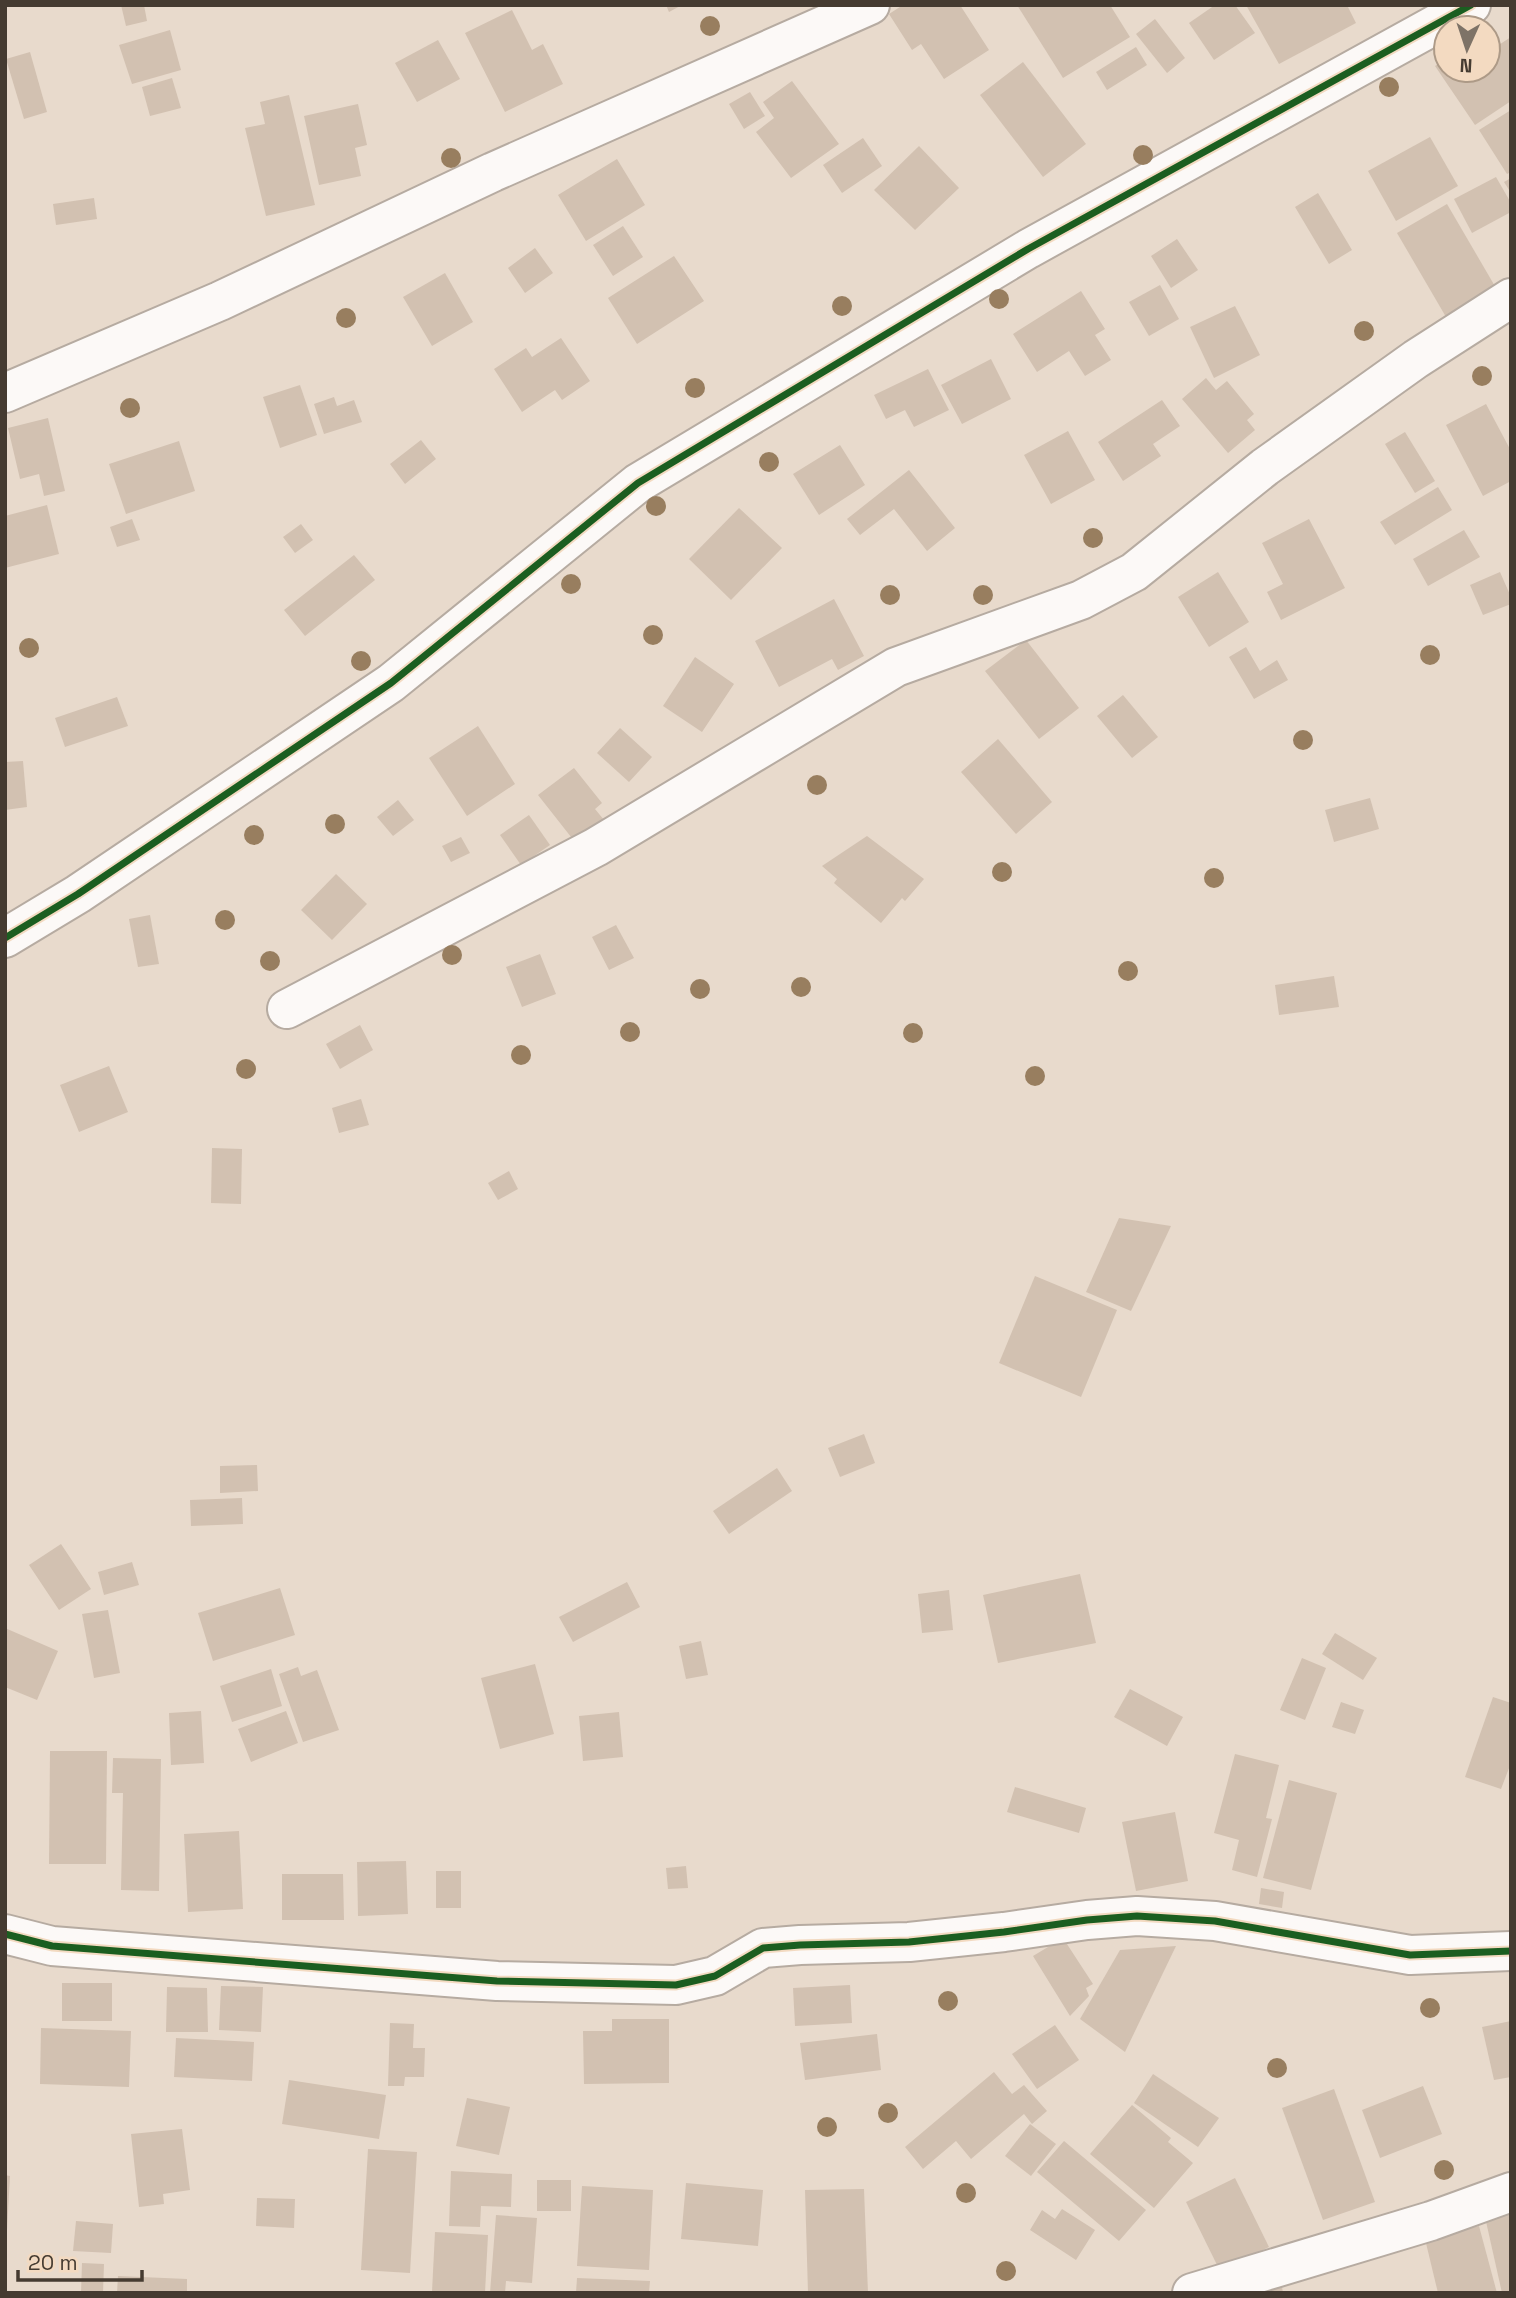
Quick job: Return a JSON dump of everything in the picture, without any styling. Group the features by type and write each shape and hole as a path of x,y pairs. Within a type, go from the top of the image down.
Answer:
{"street":[{"path":"5,393 220,301 494,172 870,5"},
{"path":"5,938 78,894 391,683 638,483 1028,248 1471,5"},
{"path":"287,1009 596,847 896,667 1081,600 1134,572 1265,467 1416,359 1511,298"},
{"path":"5,1934 52,1946 497,1981 676,1984 715,1976 763,1948 909,1942 1137,1916 1215,1921 1410,1955 1511,1951"},
{"path":"1192,2293 1431,2221 1511,2192"}],"building":[{"path":"121,5 144,5 147,21 126,26"},
{"path":"666,5 682,5 669,12"},
{"path":"903,5 960,5 989,50 944,79 921,44 912,50 889,14"},
{"path":"1017,5 1110,5 1130,37 1063,78"},
{"path":"1215,5 1235,5 1255,33 1214,60 1189,23"},
{"path":"1246,5 1347,5 1356,23 1279,64"},
{"path":"512,10 532,50 543,44 563,84 505,112 465,33"},
{"path":"1155,19 1185,58 1167,73 1136,34"},
{"path":"170,30 181,70 132,84 119,45"},
{"path":"1511,37 1511,101 1475,125 1447,84 1502,84 1502,43"},
{"path":"438,40 460,79 417,102 395,63"},
{"path":"1136,47 1147,65 1107,90 1096,72"},
{"path":"30,52 47,112 24,119 6,59"},
{"path":"1023,62 1086,144 1043,177 980,95"},
{"path":"172,78 181,108 150,116 142,87"},
{"path":"792,81 839,144 791,178 756,132 774,118 763,102"},
{"path":"750,92 765,116 744,129 729,104"},
{"path":"289,95 315,205 266,216 245,128 265,124 260,102"},
{"path":"358,104 367,145 355,148 361,176 319,185 304,116"},
{"path":"1511,110 1511,172 1507,174 1479,130"},
{"path":"1430,137 1458,186 1396,221 1368,171"},
{"path":"863,138 882,166 842,193 823,165"},
{"path":"919,146 959,188 915,230 874,190"},
{"path":"617,159 645,205 586,241 558,195"},
{"path":"1496,177 1511,203 1511,212 1472,233 1454,199"},
{"path":"1511,178 1511,193 1504,182"},
{"path":"1318,193 1352,250 1329,264 1295,207"},
{"path":"94,198 97,219 56,225 53,204"},
{"path":"1447,204 1496,288 1446,317 1397,233"},
{"path":"623,226 643,257 613,276 593,245"},
{"path":"1177,239 1198,270 1171,288 1151,256"},
{"path":"535,248 553,273 525,293 508,268"},
{"path":"674,256 704,301 637,344 608,298"},
{"path":"445,273 473,322 432,346 403,297"},
{"path":"1160,285 1179,319 1149,336 1129,302"},
{"path":"1081,291 1105,329 1095,335 1111,360 1085,376 1069,351 1037,372 1013,334"},
{"path":"1235,306 1260,355 1214,378 1190,327"},
{"path":"561,338 590,381 562,400 555,390 522,412 494,369 526,348 532,357"},
{"path":"991,359 1011,399 962,424 941,385"},
{"path":"928,369 949,410 914,427 905,410 886,419 874,395"},
{"path":"1206,378 1216,390 1227,381 1254,414 1247,420 1255,430 1228,453 1182,399"},
{"path":"300,385 317,435 280,448 263,397"},
{"path":"334,397 337,406 354,400 362,422 324,434 314,404"},
{"path":"1162,400 1180,426 1153,444 1161,456 1123,481 1098,442"},
{"path":"1486,404 1511,451 1511,481 1483,496 1446,425"},
{"path":"48,418 65,491 44,496 39,474 20,479 8,428"},
{"path":"1068,431 1095,480 1051,504 1024,455"},
{"path":"1405,432 1435,481 1415,493 1385,444"},
{"path":"421,440 436,459 405,484 390,464"},
{"path":"179,441 195,491 126,514 109,464"},
{"path":"840,445 865,485 819,515 793,474"},
{"path":"909,470 955,528 927,551 894,509 860,535 847,519"},
{"path":"1438,487 1452,510 1395,545 1380,522"},
{"path":"47,505 59,554 5,568 5,516"},
{"path":"739,508 782,548 731,600 689,559"},
{"path":"132,519 140,540 117,547 110,527"},
{"path":"1309,519 1345,588 1281,620 1267,592 1283,584 1262,543"},
{"path":"301,524 313,540 295,553 283,537"},
{"path":"1464,530 1480,557 1428,586 1413,559"},
{"path":"354,555 375,580 305,636 284,610"},
{"path":"1218,572 1249,622 1209,647 1178,597"},
{"path":"1500,572 1511,597 1511,604 1483,615 1470,585"},
{"path":"834,599 864,656 838,670 832,659 779,687 755,641"},
{"path":"1026,640 1079,708 1039,739 985,671"},
{"path":"1246,647 1260,671 1277,660 1288,680 1254,699 1229,657"},
{"path":"695,657 734,684 702,732 663,706"},
{"path":"1123,695 1158,737 1132,758 1097,716"},
{"path":"117,697 128,726 65,747 55,718"},
{"path":"478,726 515,784 467,816 429,758"},
{"path":"620,728 652,757 629,782 597,753"},
{"path":"998,739 1052,802 1016,834 961,772"},
{"path":"23,761 27,807 5,810 5,762"},
{"path":"574,768 602,803 595,809 604,820 575,842 538,795"},
{"path":"1370,798 1379,829 1334,842 1325,810"},
{"path":"398,800 414,820 393,836 377,817"},
{"path":"529,815 550,845 521,865 500,835"},
{"path":"867,836 924,879 905,901 902,898 881,923 834,883 837,879 822,866"},
{"path":"461,837 470,853 451,862 442,846"},
{"path":"336,874 367,904 332,940 301,910"},
{"path":"150,915 159,964 138,967 129,919"},
{"path":"616,925 634,958 609,970 592,937"},
{"path":"540,954 556,994 522,1007 506,967"},
{"path":"1334,976 1339,1007 1279,1015 1275,985"},
{"path":"360,1025 373,1050 340,1069 326,1044"},
{"path":"109,1066 128,1112 79,1132 60,1085"},
{"path":"361,1099 369,1125 339,1133 332,1108"},
{"path":"212,1148 242,1149 241,1204 211,1203"},
{"path":"509,1171 518,1189 498,1200 488,1183"},
{"path":"1119,1218 1171,1226 1131,1311 1086,1292"},
{"path":"1035,1276 1117,1310 1081,1397 999,1363"},
{"path":"864,1434 875,1463 840,1477 828,1448"},
{"path":"257,1465 258,1491 220,1493 220,1466"},
{"path":"777,1468 792,1491 729,1534 713,1511"},
{"path":"242,1498 243,1524 191,1526 190,1500"},
{"path":"61,1544 91,1589 59,1610 29,1565"},
{"path":"132,1562 139,1585 104,1595 98,1572"},
{"path":"1080,1574 1096,1643 998,1663 983,1595"},
{"path":"627,1582 640,1607 573,1642 559,1617"},
{"path":"280,1588 295,1635 213,1661 198,1613"},
{"path":"949,1590 953,1630 922,1633 918,1594"},
{"path":"108,1610 120,1673 94,1678 82,1614"},
{"path":"5,1628 58,1651 37,1700 5,1687"},
{"path":"1335,1633 1377,1658 1363,1680 1322,1654"},
{"path":"701,1641 708,1675 686,1679 679,1646"},
{"path":"1302,1658 1326,1668 1305,1720 1280,1710"},
{"path":"535,1664 554,1734 500,1749 481,1678"},
{"path":"298,1667 301,1676 317,1670 339,1730 303,1742 279,1674"},
{"path":"271,1669 282,1706 232,1722 220,1686"},
{"path":"1130,1689 1183,1717 1167,1746 1114,1717"},
{"path":"1493,1697 1511,1703 1511,1763 1501,1789 1465,1777"},
{"path":"1341,1702 1364,1710 1355,1734 1332,1727"},
{"path":"201,1711 204,1763 171,1765 169,1713"},
{"path":"286,1711 298,1743 251,1762 238,1729"},
{"path":"619,1712 623,1757 583,1761 579,1716"},
{"path":"50,1751 107,1751 106,1864 49,1864"},
{"path":"1235,1754 1279,1765 1266,1818 1272,1819 1257,1877 1232,1870 1239,1840 1214,1833"},
{"path":"113,1758 161,1759 159,1891 121,1890 123,1793 112,1793"},
{"path":"1289,1780 1337,1793 1311,1890 1263,1878"},
{"path":"1015,1787 1086,1808 1079,1833 1007,1812"},
{"path":"1175,1812 1188,1881 1136,1891 1122,1822"},
{"path":"239,1831 243,1909 188,1912 184,1834"},
{"path":"406,1861 408,1914 358,1916 357,1862"},
{"path":"686,1866 688,1888 668,1889 666,1868"},
{"path":"436,1871 461,1871 461,1908 436,1908"},
{"path":"282,1874 343,1874 344,1920 282,1920"},
{"path":"1261,1888 1284,1892 1282,1908 1259,1904"},
{"path":"1063,1938 1093,1984 1086,1988 1089,1996 1070,2016 1033,1956"},
{"path":"1176,1946 1125,2052 1080,2019 1120,1950"},
{"path":"62,1983 112,1983 112,2021 62,2021"},
{"path":"850,1985 852,2023 795,2026 793,1988"},
{"path":"221,1986 263,1987 261,2032 219,2030"},
{"path":"167,1987 207,1988 208,2032 166,2032"},
{"path":"612,2019 669,2019 669,2083 584,2084 583,2031 612,2031"},
{"path":"1511,2021 1511,2077 1494,2080 1482,2027"},
{"path":"390,2023 414,2024 413,2048 425,2048 424,2077 405,2077 404,2086 388,2086"},
{"path":"1055,2025 1079,2060 1037,2089 1012,2054"},
{"path":"41,2028 131,2031 129,2087 40,2084"},
{"path":"877,2034 881,2070 805,2080 800,2043"},
{"path":"176,2038 254,2042 252,2081 174,2077"},
{"path":"994,2072 1012,2094 1024,2085 1047,2111 1032,2124 1024,2114 971,2159 956,2141 923,2169 905,2147"},
{"path":"1153,2074 1219,2118 1198,2147 1134,2103"},
{"path":"289,2080 386,2095 379,2139 282,2124"},
{"path":"1423,2086 1442,2134 1380,2158 1362,2110"},
{"path":"1334,2089 1375,2202 1323,2220 1282,2108"},
{"path":"467,2098 510,2107 499,2155 456,2146"},
{"path":"1132,2105 1171,2138 1168,2142 1193,2163 1154,2208 1090,2154"},
{"path":"1030,2124 1056,2144 1031,2176 1005,2156"},
{"path":"182,2129 190,2190 163,2194 164,2204 139,2207 131,2134"},
{"path":"1064,2141 1146,2210 1119,2241 1037,2172"},
{"path":"368,2149 417,2152 410,2273 361,2270"},
{"path":"451,2171 512,2174 511,2207 481,2206 480,2227 449,2226"},
{"path":"5,2175 10,2176 7,2230 5,2230"},
{"path":"1235,2178 1269,2247 1220,2271 1186,2202"},
{"path":"537,2180 571,2180 571,2211 537,2211"},
{"path":"686,2183 763,2190 758,2246 681,2239"},
{"path":"582,2186 653,2190 649,2270 577,2266"},
{"path":"864,2189 868,2293 808,2293 805,2190"},
{"path":"257,2198 295,2199 294,2228 256,2226"},
{"path":"1062,2209 1095,2230 1076,2260 1030,2230 1042,2210 1055,2219"},
{"path":"1511,2211 1511,2293 1502,2293 1485,2217"},
{"path":"496,2215 537,2218 532,2283 506,2281 505,2293 490,2293"},
{"path":"76,2221 113,2224 111,2253 73,2251"},
{"path":"1479,2226 1497,2293 1438,2293 1425,2239"},
{"path":"435,2232 488,2235 485,2293 432,2292"},
{"path":"82,2263 104,2264 103,2293 81,2293"},
{"path":"118,2276 187,2279 187,2293 117,2293"},
{"path":"577,2278 650,2281 649,2293 576,2293"},
{"path":"1281,2281 1283,2293 1243,2293"}],"cycle path":[{"path":"5,938 78,894 391,683 638,483 1028,249 1471,5"},
{"path":"5,1934 52,1946 497,1981 676,1985 715,1976 763,1948 909,1942 1137,1916 1215,1921 1410,1955 1511,1951"}]}
